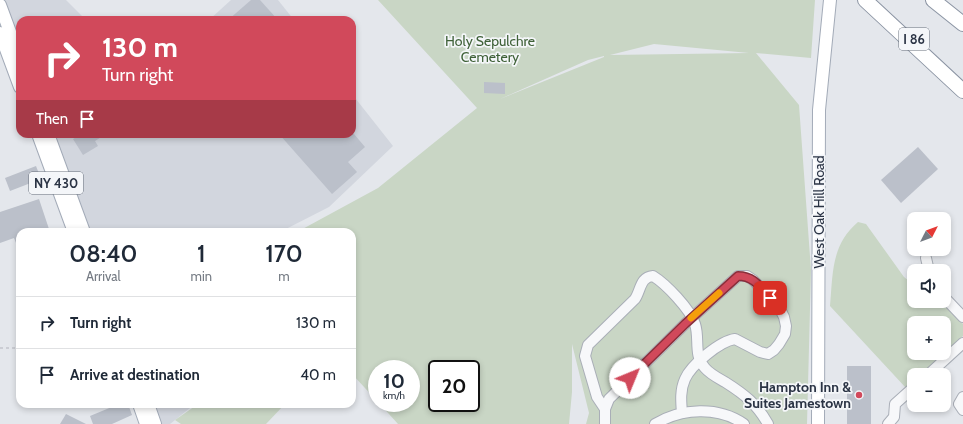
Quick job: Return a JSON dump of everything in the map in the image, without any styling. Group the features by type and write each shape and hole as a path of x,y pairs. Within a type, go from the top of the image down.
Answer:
{"highway":[{"name":"I 86","path":"865,0 963,78"},
{"path":"865,0 963,91"},
{"path":"933,0 963,24"}],"main road":[{"name":"West Oak Hill Road","path":"818,424 819,110 829,1"},
{"path":"0,5 16,48"},
{"path":"0,33 16,76"},
{"name":"NY 430","path":"39,138 73,228"},
{"name":"NY 430","path":"49,138 83,228"},
{"path":"140,408 146,424"},
{"path":"149,408 155,424"}],"street":[{"path":"926,258 927,264"},
{"path":"605,408 601,404 596,393 585,356 586,350 588,345 635,299 640,291 641,283 650,276 656,278 681,302 692,318 695,325 696,346 700,360 708,372 749,398 762,413 768,424"},
{"path":"605,424 605,408 608,399 738,276 747,276 754,280 779,307 784,317 786,326 785,334 774,350 768,354 760,352 735,339 718,346 700,360 685,378 681,393 682,413"},
{"path":"951,305 963,318"},
{"path":"936,368 963,344"},
{"path":"888,424 894,417 896,404 907,394"},
{"path":"963,397 959,404 963,410"},
{"path":"655,424 686,411 709,411 726,416 744,424"}],"path":[{"path":"0,348 16,348"}],"shaded area":[{"path":"4,0 66,0 82,16 16,16 16,34"},
{"path":"231,0 278,0 291,16 213,16"},
{"path":"356,99 393,146 329,207 288,228 88,228 54,138 356,138"},
{"path":"155,408 190,408 170,424 161,424"}],"green space":[{"name":"Holy Sepulchre Cemetery","path":"378,0 815,0 811,58 756,53 799,105 811,270 807,424 586,424 589,413 572,344 572,392 569,424 398,424 387,412 420,412 420,360 368,360 368,391 356,378 356,228 304,228 378,188 477,108","holes":["654,44 750,53 610,55","604,57 500,99 588,60"]},
{"path":"858,222 866,224 907,279 907,308 948,308 963,324 963,336 951,347 951,316 907,316 907,360 937,360 929,368 907,368 906,388 830,306 835,260 843,240"},
{"path":"192,408 281,408 266,424 181,424 175,420"}],"building":[{"path":"251,0 260,0 274,16 233,16"},
{"path":"484,82 505,83 505,94 484,93"},
{"path":"356,136 365,147 348,162 357,172 332,194 283,138 356,138"},
{"path":"100,138 95,141 98,146 83,155 73,139"},
{"path":"918,147 938,169 901,203 881,180"},
{"path":"36,166 41,179 10,191 5,178"},
{"path":"39,199 49,228 16,228 16,243 14,238 0,243 0,212"},
{"name":"Hampton Inn & Suites Jamestown","path":"847,366 871,366 871,424 847,424"},
{"path":"109,408 129,408 132,415 112,424 93,424 90,416"},
{"path":"66,414 86,424 60,424"}],"slow traffic":[{"path":"691,318 719,293"}],"place":[{"name":"Hampton Inn & Suites Jamestown","path":"859,395"}],"route":[{"path":"630,378 685,324 738,276 747,276 754,280 770,298"}]}
